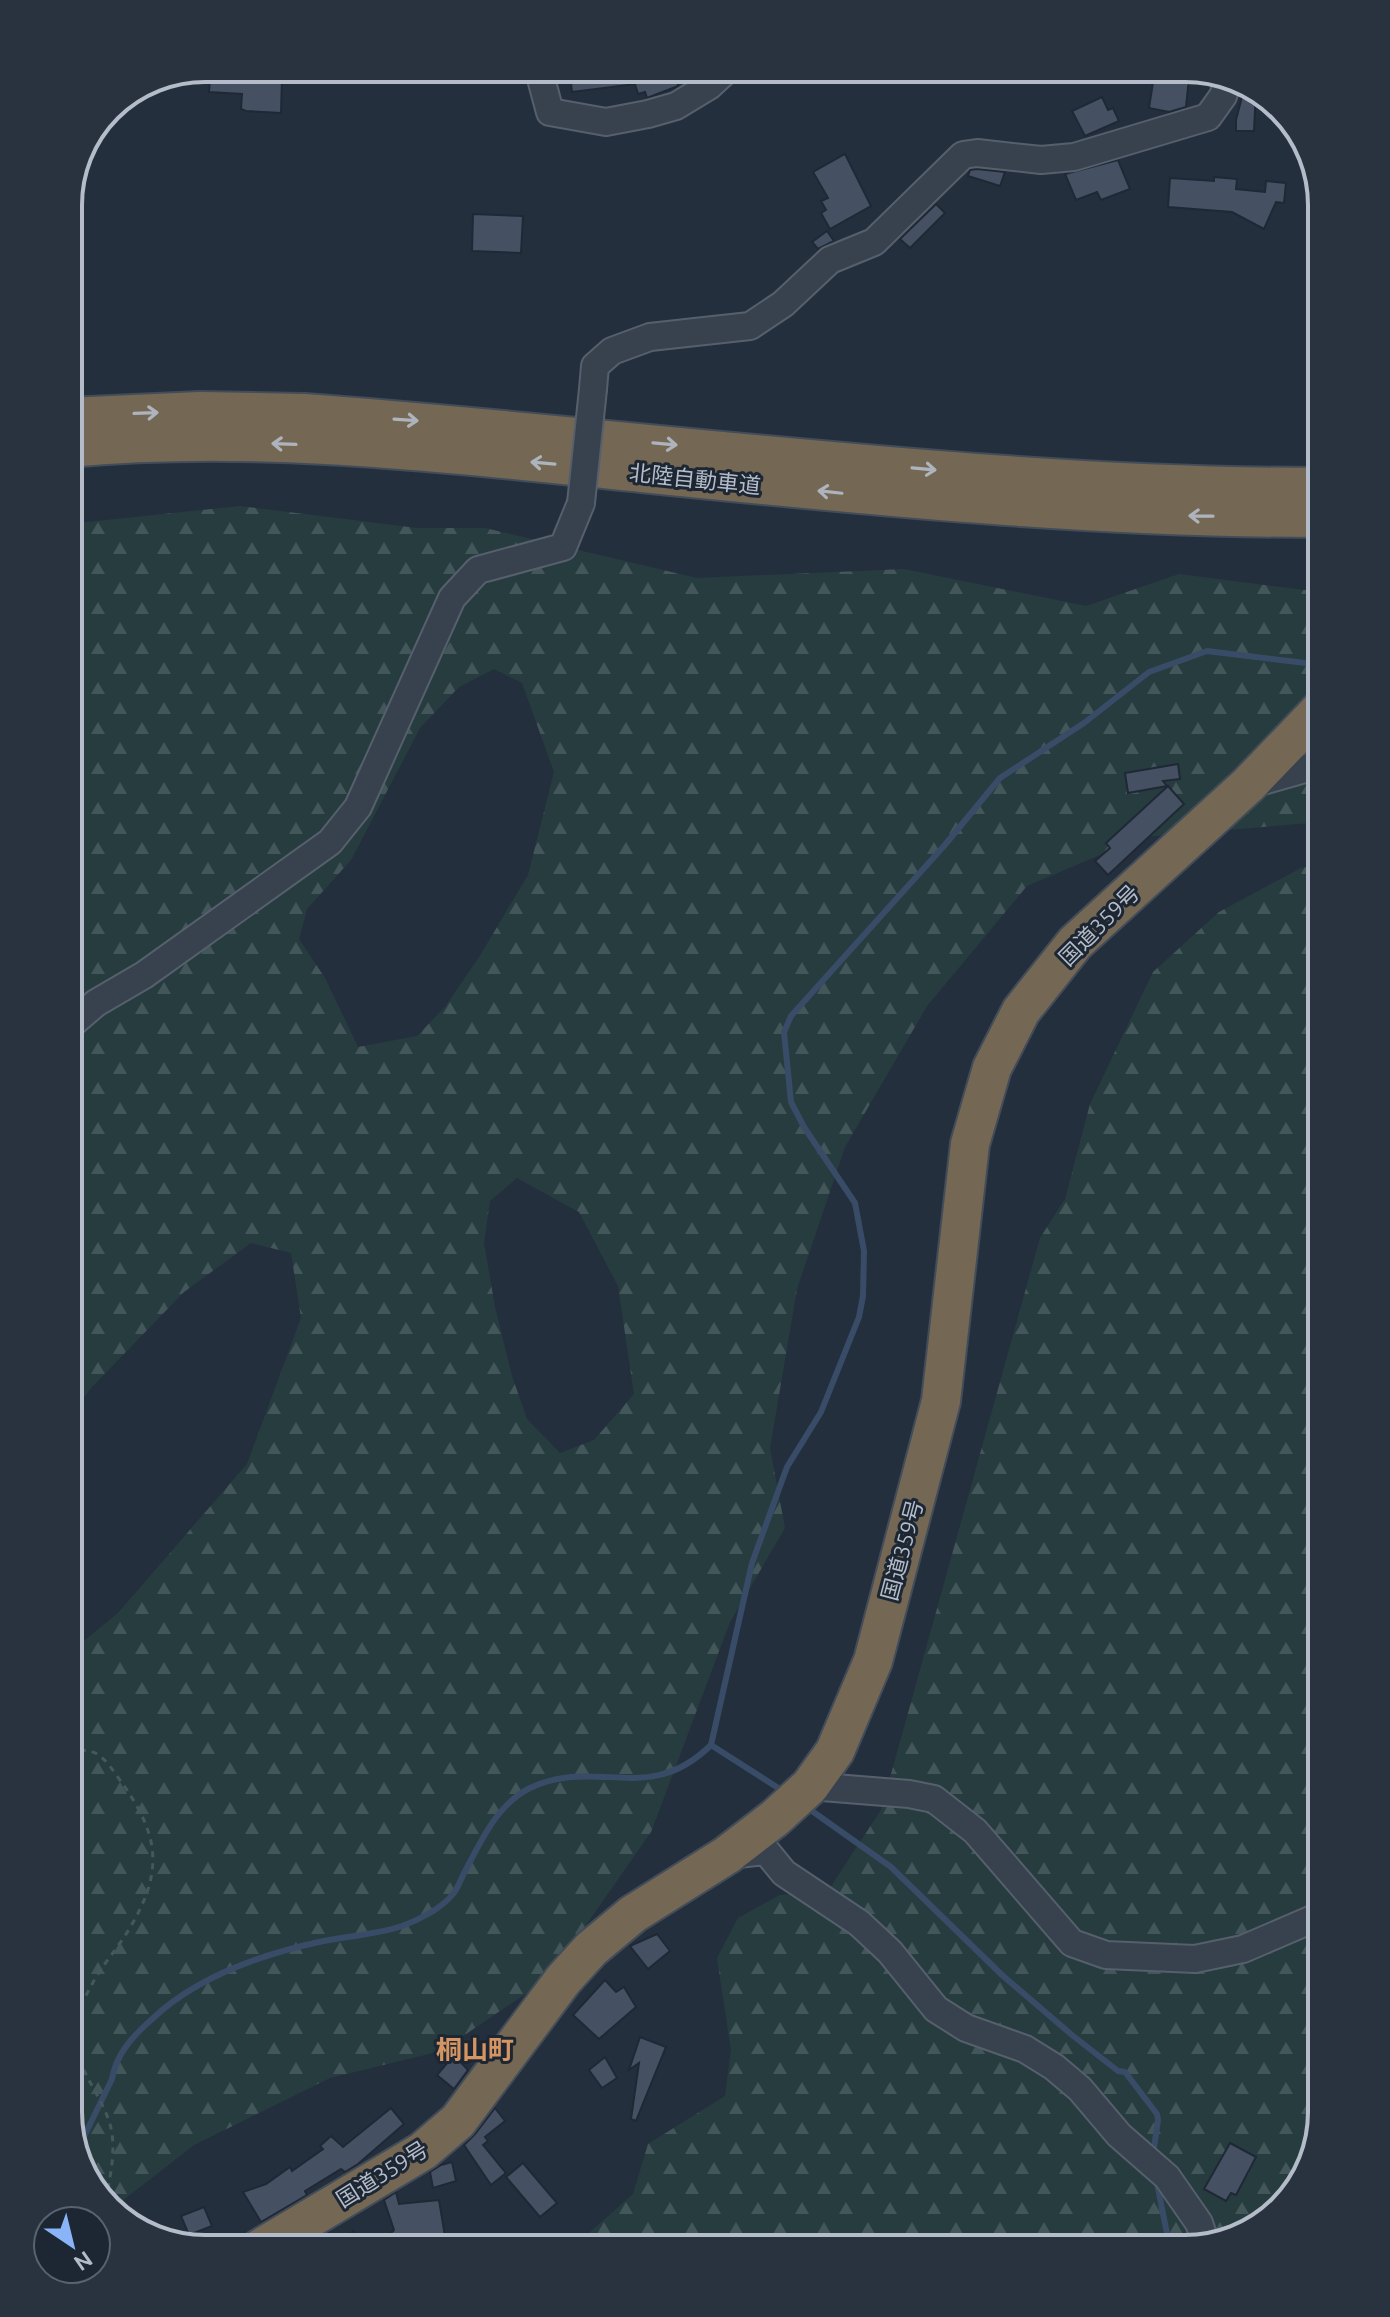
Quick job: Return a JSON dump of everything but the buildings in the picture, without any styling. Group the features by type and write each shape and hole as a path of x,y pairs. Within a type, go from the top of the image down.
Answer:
{"highway":[{"name":"北陸自動車道","path":"82,416 200,411 304,413 969,472 1172,485 1280,502 1308,513"},
{"name":"北陸自動車道","path":"82,447 210,442 429,453 968,505 1061,511 1280,502 1308,492"},
{"name":"国道359号","path":"282,2235 423,2151 458,2121 563,1980 591,1949 633,1914 727,1855 810,1786 835,1751 873,1661 941,1401 970,1144 992,1068 1021,1011 1075,943 1248,785 1308,723"}],"street":[{"path":"542,82 550,112 606,122 676,106 713,82"},
{"path":"82,1015 96,1003 144,975 330,842 358,807 452,598 478,570 563,547 581,503 595,366 612,351 650,337 750,326 783,304 830,260 874,242 963,155 977,153 1041,160 1074,157 1208,117 1225,89"},
{"path":"1248,785 1308,768"},
{"path":"810,1786 934,1799 975,1831 1072,1943 1106,1955 1195,1959 1243,1949 1308,1921"},
{"path":"727,1855 766,1851 784,1873 859,1923 890,1952 936,2009 966,2028 1025,2049 1054,2067 1080,2089 1119,2135 1167,2177 1199,2223 1203,2234"}],"path":[{"path":"82,1749 103,1756 136,1802 155,1855 147,1894 128,1931 82,2003"},
{"path":"82,2065 111,2128 112,2169 108,2188"}],"green space":[{"path":"240,506 417,528 485,528 697,578 904,569 1086,606 1179,574 1308,590 1308,823 1142,837 1027,886 927,1006 845,1147 797,1289 770,1448 785,1528 730,1622 651,1832 549,1978 441,2051 330,2078 194,2145 121,2202 95,2167 84,2136 82,2112 82,1643 118,1613 247,1464 301,1318 291,1253 251,1243 184,1292 82,1400 82,523","holes":["494,669 522,683 554,772 528,875 445,1007 417,1036 358,1047 325,978 299,939 307,909 351,860 420,728 459,687","517,1178 579,1212 618,1286 634,1394 594,1440 560,1453 527,1419 512,1376 495,1307 484,1243 490,1201"]},
{"path":"1308,867 1308,2112 1304,2144 1295,2167 1266,2205 1240,2222 1209,2233 587,2235 633,2194 648,2144 725,2096 731,2050 717,1958 738,1918 780,1895 828,1891 881,1810 1040,1238 1065,1199 1090,1104 1153,972 1219,912"}],"waterway":[{"path":"84,2136 126,2046 151,2020 188,1992 251,1961 319,1942 392,1929 430,1913 455,1892 483,1837 499,1814 530,1788 578,1776 622,1778 666,1773 688,1763 711,1745 752,1563 787,1467 821,1412 859,1317 863,1296 864,1251 855,1203 804,1127 791,1102 784,1032 791,1016 944,846 1000,778 1084,723 1149,672 1207,651 1308,663"},
{"path":"711,1745 786,1793"},
{"path":"805,1806 891,1867 1002,1975 1072,2035 1118,2071 1125,2072 1157,2114 1153,2155"},
{"path":"1156,2178 1167,2235"}],"district":[{"name":"桐山町","path":"475,2050"}]}
